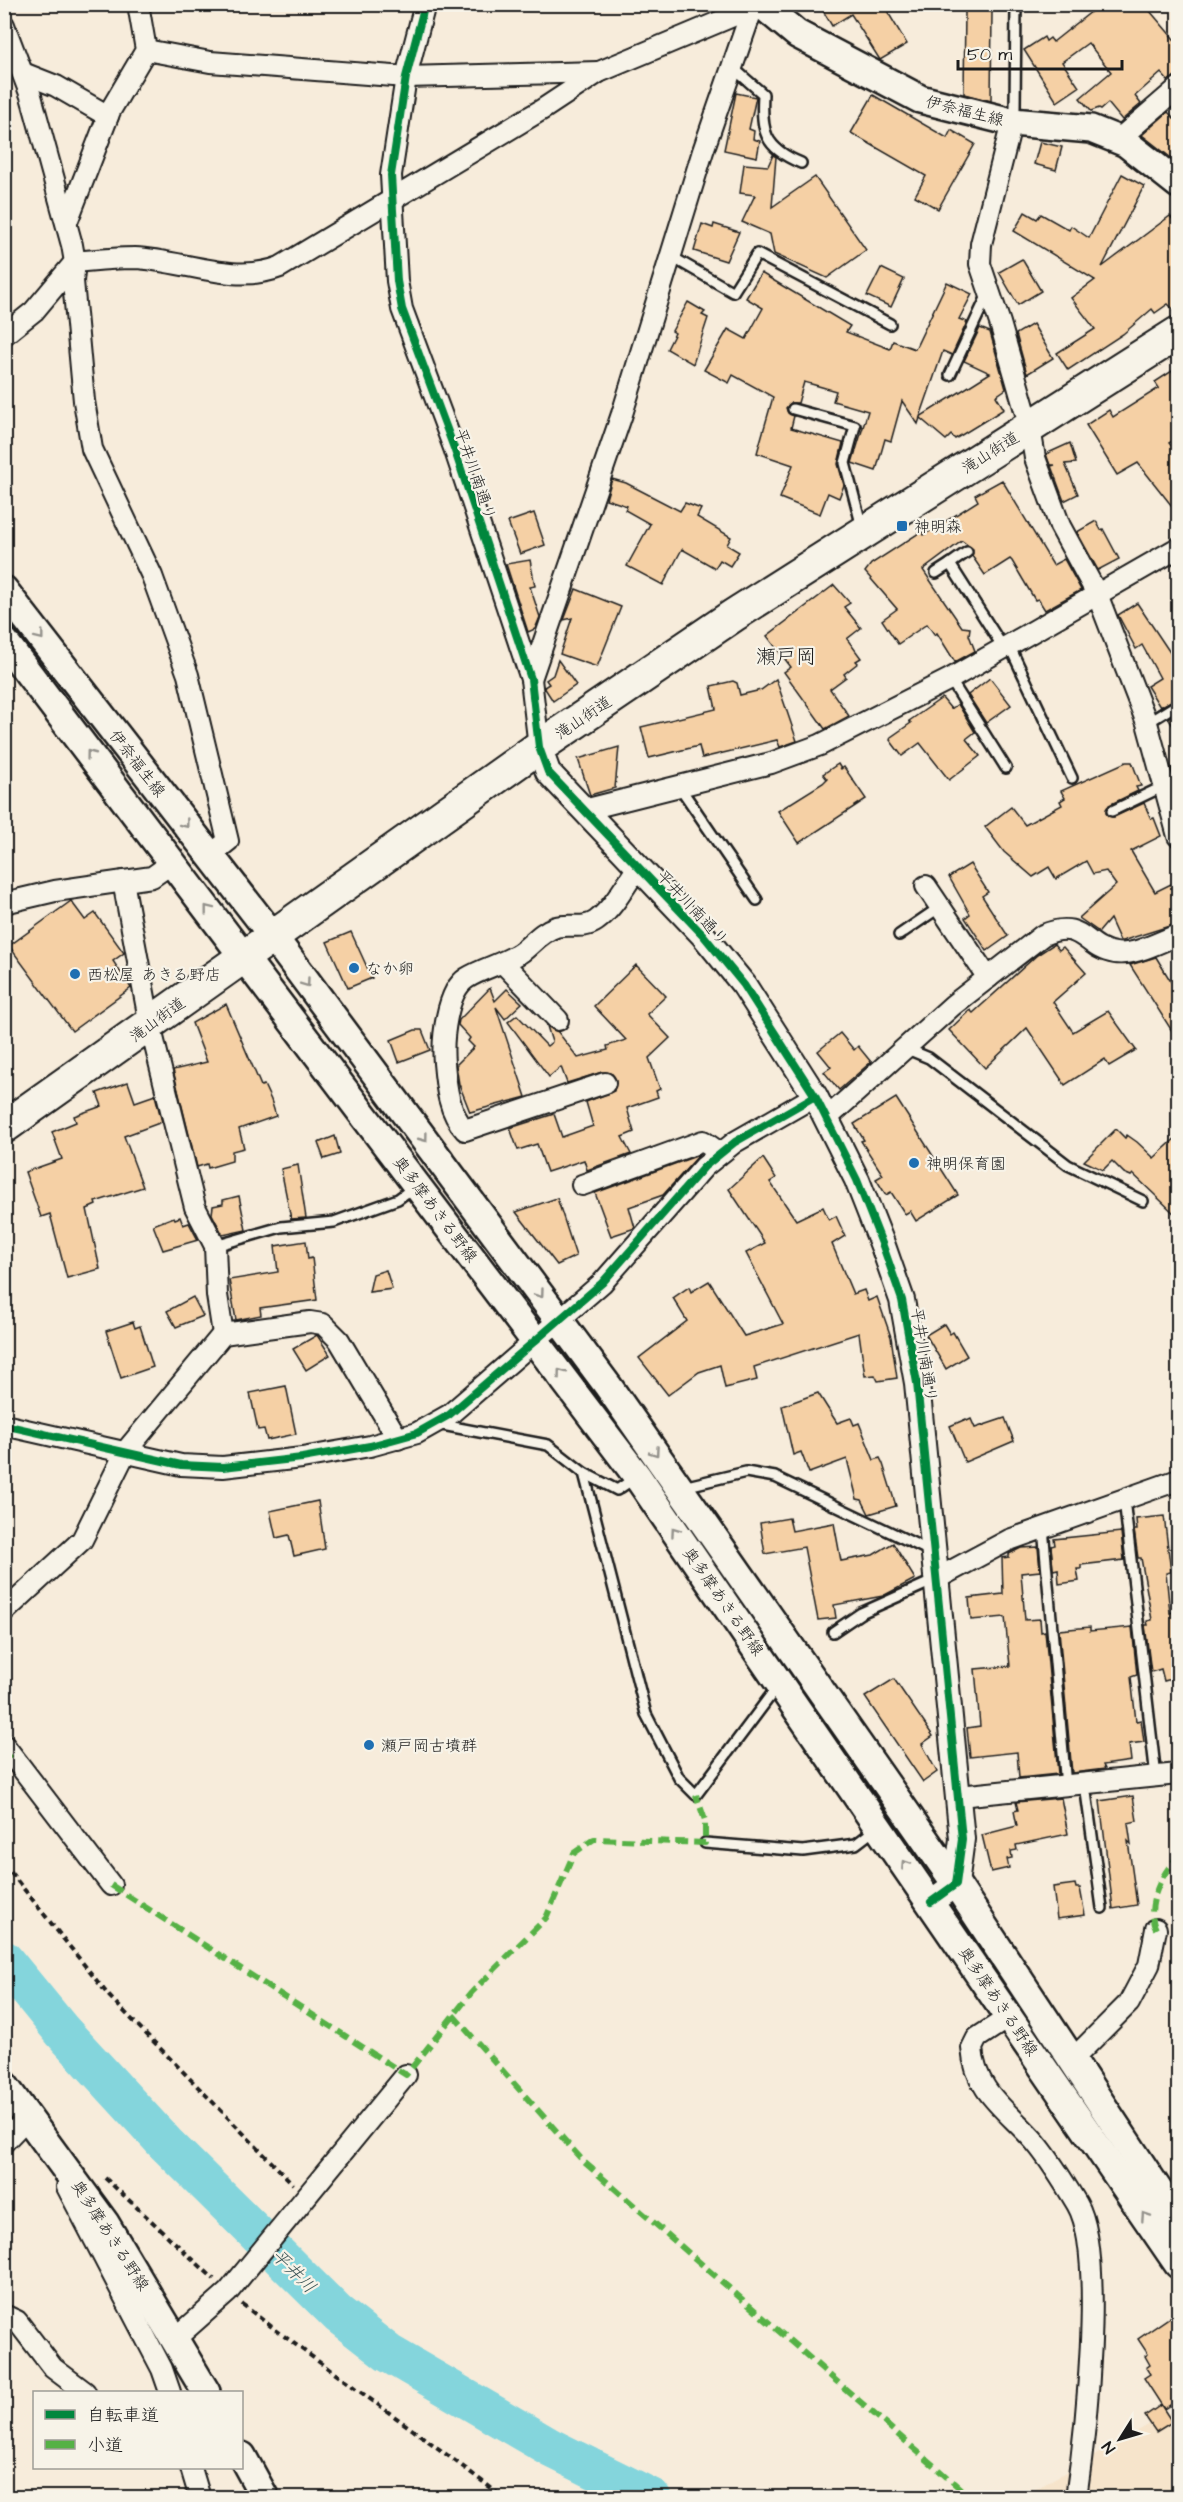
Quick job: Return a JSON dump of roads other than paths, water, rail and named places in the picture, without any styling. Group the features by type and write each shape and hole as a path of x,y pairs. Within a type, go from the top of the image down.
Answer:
{"highway":[{"name":"滝山街道","path":"4,1127 150,1025 243,955 539,747 734,615 1179,333"}],"main road":[{"name":"伊奈福生線","path":"761,4 797,34 920,99 1012,122 1091,129 1119,139 1155,163 1179,184"},
{"name":"伊奈福生線","path":"4,590 272,935"},
{"name":"伊奈福生線","path":"4,641 243,955"},
{"name":"奥多摩あきる野線","path":"272,935 559,1320 680,1488 956,1884 1179,2220"},
{"name":"奥多摩あきる野線","path":"243,955 637,1476 1179,2264"},
{"name":"奥多摩あきる野線","path":"4,2085 29,2116 105,2223 176,2338 205,2391"},
{"path":"243,2458 265,2498"}],"street":[{"path":"67,222 108,116 146,50 138,4"},
{"name":"平井川南通り","path":"425,4 406,77 391,175 397,282 402,309 454,448 531,678 539,747 548,772 703,935 744,985 815,1096 856,1180 902,1300 917,1383 959,1796 962,1839 956,1884"},
{"path":"531,678 622,414 703,151 752,4"},
{"path":"4,335 34,311 75,262 135,258 241,273 268,272 543,110 599,72 740,13 752,4"},
{"path":"4,25 22,73 67,222 75,262 74,293 84,401 92,449 152,576 188,675 228,841 210,856"},
{"path":"146,50 210,62 406,77 599,72"},
{"path":"22,73 56,86 108,116"},
{"path":"1119,139 1179,88"},
{"path":"1012,122 981,244 980,264 988,294 1000,323 1035,458 1060,525 1097,594 1147,723 1164,786 1174,805 1179,836"},
{"path":"584,810 798,754 840,736 950,679 1179,548"},
{"path":"4,903 55,891 152,877 172,862"},
{"path":"605,1083 465,1131 456,1120 446,1085 442,1051 450,999 465,979 503,963 522,952 536,936 558,926 584,926 595,922 604,915 638,867"},
{"path":"123,881 150,1025 195,1207 215,1246 217,1295 223,1334"},
{"path":"926,886 988,978"},
{"path":"826,1119 904,1047 1043,935 1058,929 1073,929 1105,951 1119,954 1179,935"},
{"path":"503,963 558,1020"},
{"path":"4,1425 181,1465 223,1467 302,1458 398,1440 435,1424 602,1283 704,1167 720,1153 815,1096"},
{"path":"582,1185 703,1141 720,1153"},
{"path":"4,1612 82,1540 126,1451 223,1334 310,1322 323,1324 339,1340 398,1440"},
{"path":"936,1579 1010,1540 1179,1480"},
{"path":"4,1745 111,1885"},
{"path":"959,1796 1179,1774"},
{"path":"931,1902 956,1884"},
{"path":"1072,2060 1130,2003 1149,1965 1156,1929"},
{"path":"1009,2016 977,2038 972,2048 978,2080 1036,2144 1078,2206 1087,2236 1093,2298 1081,2464 1076,2498"},
{"path":"176,2338 231,2288 303,2192 406,2075"},
{"path":"4,2142 29,2116 137,2320 162,2369 170,2391"},
{"path":"4,2315 17,2321 53,2368 84,2391"},
{"path":"189,2470 200,2498"}],"lane":[{"path":"1012,122 1016,108 1016,4"},
{"path":"732,67 763,94 761,126 772,144 784,156 801,163"},
{"path":"672,257 733,292 757,254 890,324"},
{"path":"950,375 988,294"},
{"path":"793,409 855,426 845,463 863,533"},
{"path":"936,573 967,552"},
{"path":"950,564 999,641 1009,645 1072,778"},
{"path":"950,679 1006,768"},
{"path":"1147,723 1179,704"},
{"path":"679,786 758,900"},
{"path":"1112,811 1164,786"},
{"path":"899,935 940,907"},
{"path":"904,1047 929,1058 1068,1165 1143,1201"},
{"path":"215,1246 281,1227 334,1222 398,1199 418,1184"},
{"path":"435,1424 548,1445 584,1473 617,1490 637,1476"},
{"path":"680,1488 746,1472 775,1477 934,1552"},
{"path":"584,1473 646,1714 678,1778 696,1795 780,1683"},
{"path":"1124,1499 1156,1778"},
{"path":"1043,1528 1076,1786 1102,1908"},
{"path":"833,1632 861,1613 936,1579"},
{"path":"705,1843 803,1851 856,1844 879,1827"}],"waterway":[{"name":"平井川","path":"4,1960 62,2031 165,2143 338,2314 388,2353 551,2448 652,2498"}],"place":[{"name":"神明森","path":"902,526"},
{"name":"なか卵","path":"354,968"},
{"name":"西松屋 あきる野店","path":"75,974"},
{"name":"神明保育園","path":"914,1163"},
{"name":"瀬戸岡古墳群","path":"369,1745"}],"district":[{"name":"瀬戸岡","path":"786,656"}]}
